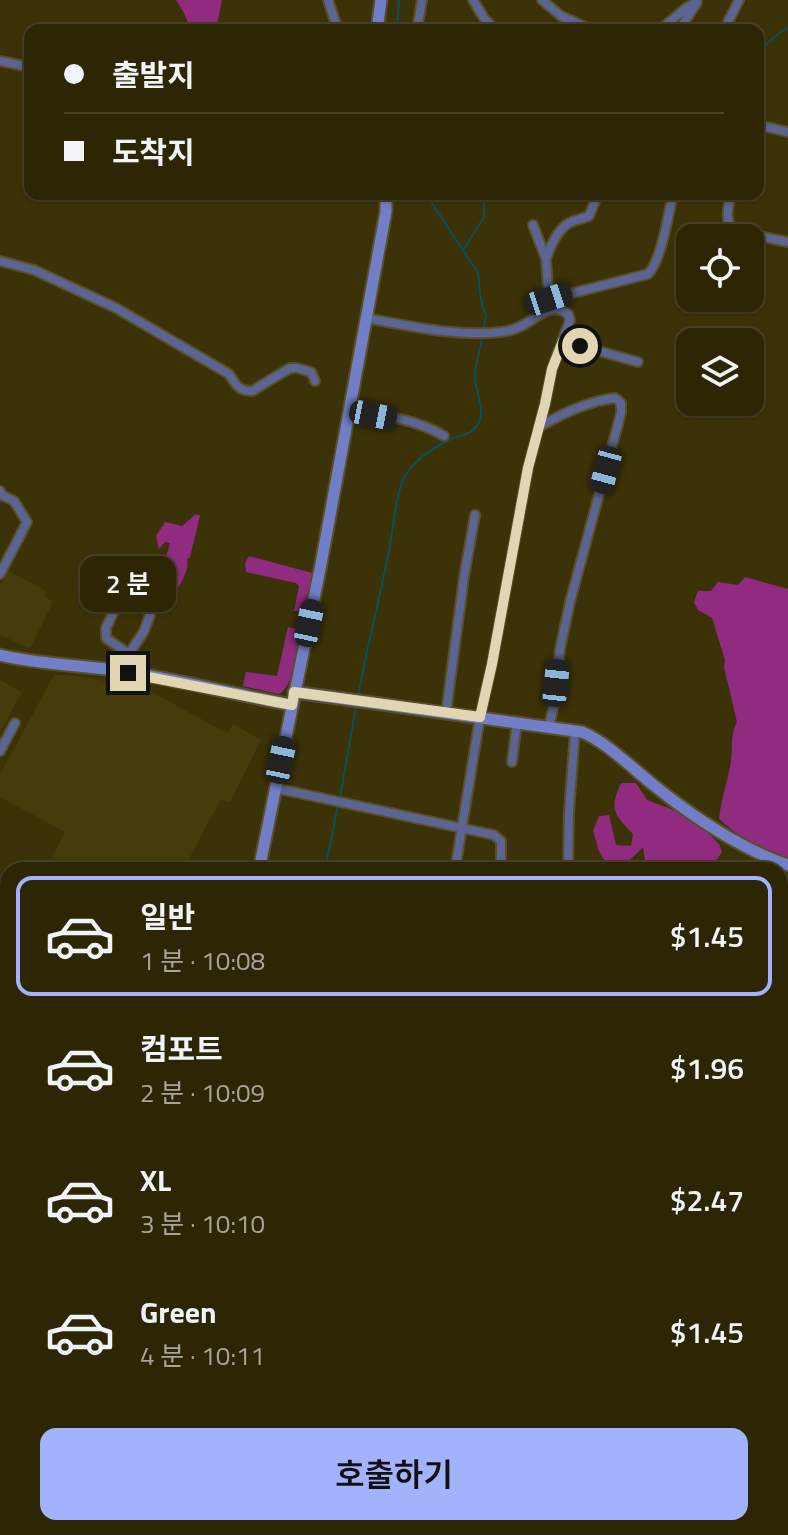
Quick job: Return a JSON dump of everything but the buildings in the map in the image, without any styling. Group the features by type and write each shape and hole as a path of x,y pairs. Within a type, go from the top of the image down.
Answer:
{"street":[{"path":"328,0 336,24"},
{"path":"378,24 381,0"},
{"path":"418,24 422,0"},
{"path":"473,0 490,24"},
{"path":"542,0 561,16 579,24"},
{"path":"727,24 739,0"},
{"path":"667,24 698,1"},
{"path":"683,24 698,1"},
{"path":"0,61 24,66"},
{"path":"764,126 788,132"},
{"path":"261,862 320,571 386,211 386,200"},
{"path":"546,259 560,232 567,224 589,216 596,200"},
{"path":"549,299 648,274 658,257 672,200"},
{"path":"730,200 728,223 734,231 788,242"},
{"path":"533,225 546,259 547,309"},
{"path":"0,261 34,270 116,308 229,374 240,389 252,391 290,368 311,372 315,381"},
{"path":"366,318 449,332 482,334 519,327 547,309 558,308 568,314 570,320 552,369 528,468 480,717 456,862"},
{"path":"563,341 638,362"},
{"path":"539,427 573,409 604,399 615,398 621,403 621,413 570,602 549,726"},
{"path":"350,411 409,422 444,436"},
{"path":"0,491 14,501 27,522 0,574"},
{"path":"446,713 475,515"},
{"path":"128,673 129,654 144,631 154,604"},
{"path":"113,613 106,628 106,638 129,654"},
{"path":"0,655 24,661 66,663 128,673 292,705"},
{"path":"294,692 575,731 598,740 665,795 748,849 780,862"},
{"path":"512,762 517,722"},
{"path":"0,751 15,723"},
{"path":"568,862 575,731"},
{"path":"275,788 494,835 501,841 501,862"}],"shaded area":[{"path":"176,0 222,0 217,24 189,24"},
{"path":"196,514 200,516 187,559 187,570 171,601 155,597 170,543 165,542 159,549 156,536 165,522 182,526"},
{"path":"249,556 312,573 302,612 294,611 299,586 246,572 245,563"},
{"path":"9,571 46,591 45,596 53,602 29,648 0,635 0,586"},
{"path":"745,577 788,589 788,859 751,844 719,819 737,722 725,660 712,618 698,610 694,602 698,591 711,591 718,582 738,585"},
{"path":"288,627 300,630 289,683 279,694 243,686 246,672 277,676"},
{"path":"54,675 78,676 146,689 227,733 233,724 261,740 230,803 221,799 187,862 62,862 52,857 65,832 0,797 0,774"},
{"path":"0,680 22,692 0,732"},
{"path":"621,783 636,783 647,800 676,811 708,833 722,852 714,862 645,862 643,847 627,862 605,862 593,831 599,816 609,815 616,845 631,846 633,834 615,811 615,799"}],"waterway":[{"path":"397,24 399,0"},
{"path":"764,46 788,28"},
{"path":"430,200 478,273 486,316 483,332"},
{"path":"464,249 484,217 484,200"},
{"path":"358,696 401,486 411,467 423,456 435,447 470,432 479,422 481,411 475,374 482,338"},
{"path":"340,798 356,706"},
{"path":"327,862 338,805"}],"route":[{"path":"128,673 292,705 294,692 480,717 528,468 552,369 563,341 580,346"}]}
